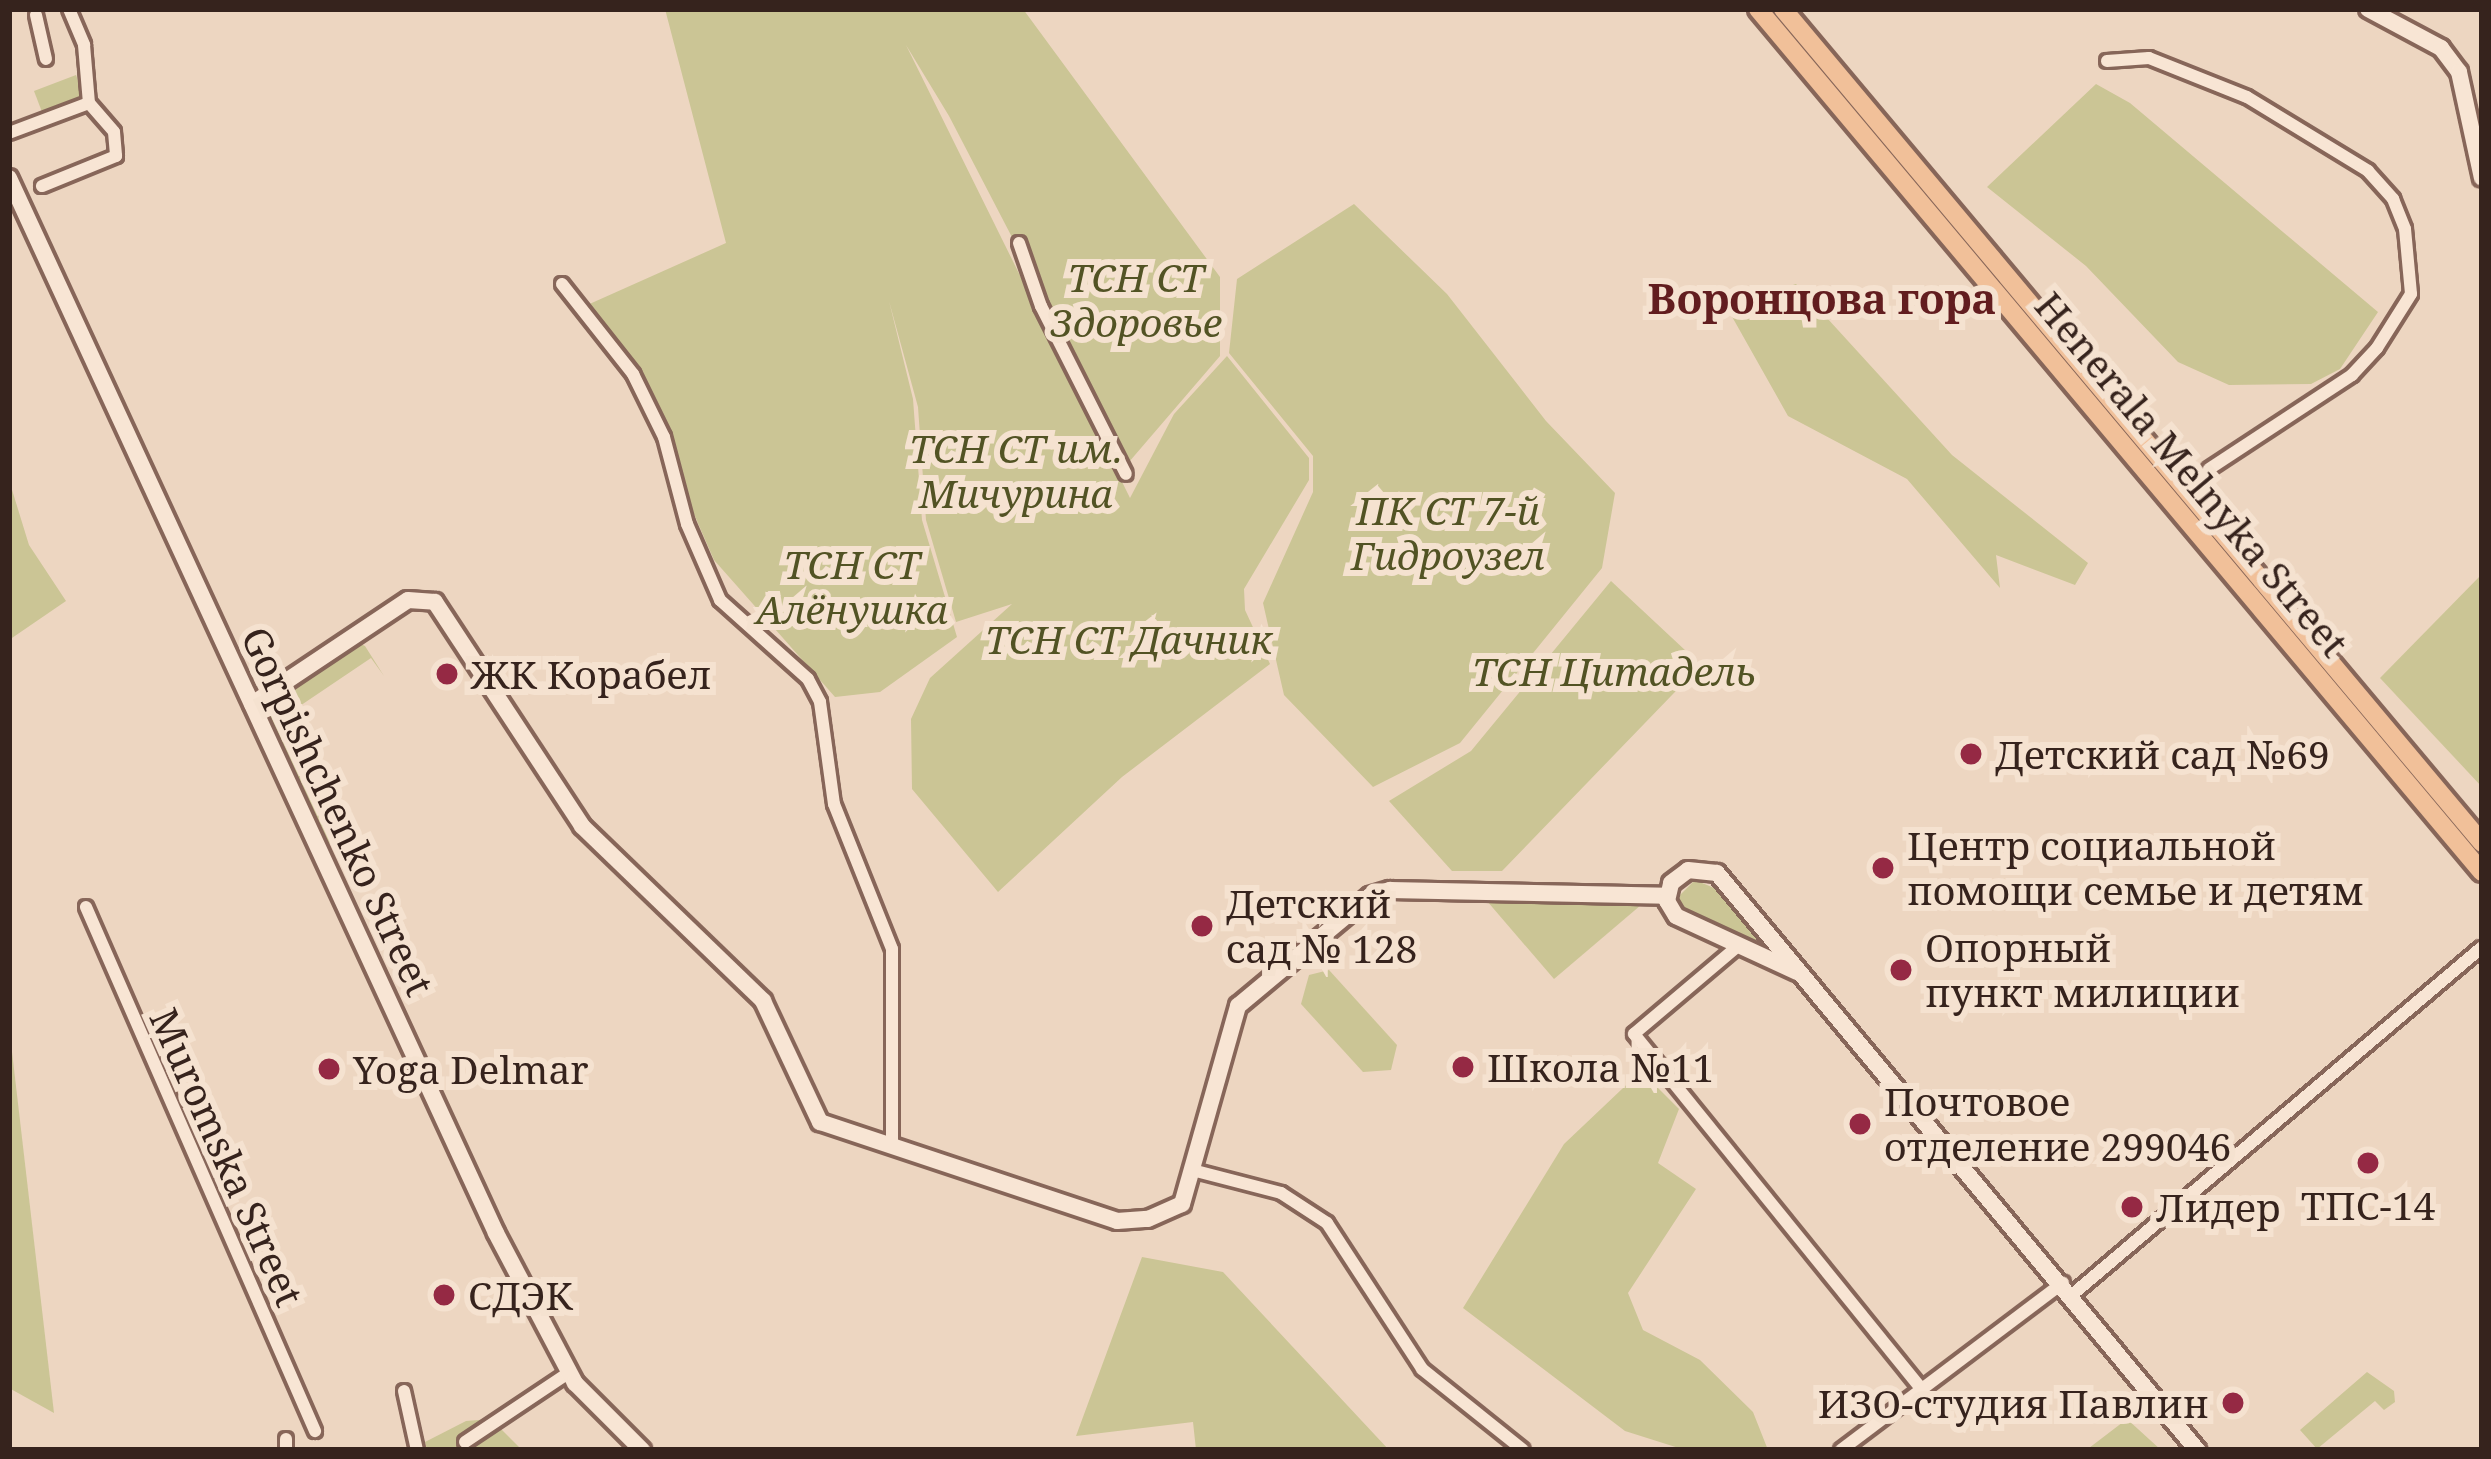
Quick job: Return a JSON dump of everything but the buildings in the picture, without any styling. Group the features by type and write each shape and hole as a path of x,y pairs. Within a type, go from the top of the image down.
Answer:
{"main road":[{"name":"Henerala Melnyka Street","path":"1758,9 1948,222 2482,843"},
{"name":"Henerala Melnyka Street","path":"1784,9 1948,222 2482,872"}],"street":[{"path":"46,59 34,12 52,9"},
{"path":"2368,9 2440,48 2459,73 2482,178"},
{"path":"42,186 116,156 114,132 89,103 72,11"},
{"path":"2107,61 2149,58 2247,97 2368,171 2405,229 2411,294 2377,348 2352,375 2209,470"},
{"path":"9,133 89,103"},
{"name":"Gorpishchenko Street","path":"9,178 496,1233 570,1372 642,1450"},
{"path":"1018,243 1041,306 1126,474"},
{"path":"562,284 633,374 664,437 705,574 720,600 808,679 820,702 834,804 892,949 892,1144"},
{"path":"252,704 408,600 435,602 596,843 763,1001 820,1122 1117,1221 1177,1208 1196,1171 1238,1006 1370,896 1390,890 1666,896"},
{"path":"1666,896 1683,872 1717,873 2068,1288 2197,1450"},
{"path":"1666,896 1676,916 1797,972"},
{"name":"Muromska Street","path":"86,908 315,1431"},
{"path":"1738,946 1634,1034 1923,1391"},
{"path":"1841,1450 2068,1288 2481,948"},
{"path":"1196,1171 1280,1193 1327,1223 1422,1370 1523,1450"},
{"path":"465,1442 570,1372"},
{"path":"404,1390 417,1450"}],"green space":[{"path":"665,9 1023,9 1220,277 1220,356 1129,462 949,116 906,45 1130,498 1174,414 1227,356 1309,458 1309,480 1244,589 1245,610 1270,664 1122,777 998,892 912,789 911,719 930,678 1012,604 956,622 926,520 918,407 889,301 913,399 922,520 957,637 880,692 835,697 714,560 633,374 585,306 726,243"},
{"path":"76,75 84,96 42,112 34,91"},
{"path":"2096,84 2130,103 2378,312 2340,369 2311,384 2229,385 2178,362 2086,266 1987,187"},
{"name":"ПК СТ 7-й Гидроузел","path":"1354,204 1447,294 1546,421 1615,493 1602,568 1460,743 1373,787 1284,695 1263,603 1313,492 1313,456 1229,353 1237,279"},
{"path":"1796,284 1952,455 2088,563 2075,585 1996,555 2000,588 1907,479 1788,416 1726,306"},
{"path":"9,480 29,545 66,601 9,640"},
{"path":"2482,574 2482,787 2380,678"},
{"name":"ТСН Цитадель","path":"1611,581 1701,665 1502,871 1452,871 1389,801 1471,751"},
{"path":"355,641 365,646 384,676 371,658 279,720 331,835 329,846 264,721 272,703"},
{"path":"1695,880 1719,890 1770,951 1682,910 1679,896"},
{"path":"1487,901 1641,905 1554,979"},
{"path":"1329,970 1397,1045 1391,1070 1363,1072 1301,1004 1309,975"},
{"path":"9,1026 54,1413 9,1388"},
{"path":"1641,1071 1679,1109 1658,1163 1696,1189 1628,1293 1643,1330 1700,1360 1753,1412 1768,1450 1685,1450 1625,1431 1463,1308 1564,1144"},
{"path":"1142,1257 1223,1272 1389,1450 1196,1450 1193,1422 1076,1436"},
{"path":"2367,1372 2394,1391 2395,1402 2384,1410 2375,1401 2317,1449 2300,1430"},
{"path":"491,1419 522,1450 427,1450 425,1442 466,1421"},
{"path":"2127,1419 2161,1450 2082,1450 2089,1448"}],"place":[{"name":"ЖК Корабел","path":"447,674"},
{"name":"Детский сад №69","path":"1971,754"},
{"name":"Центр социальной помощи семье и детям","path":"1883,868"},
{"name":"Детский сад № 128","path":"1202,926"},
{"name":"Опорный пункт милиции","path":"1901,970"},
{"name":"Школа №11","path":"1463,1067"},
{"name":"Yoga Delmar","path":"329,1069"},
{"name":"Почтовое отделение 299046","path":"1860,1124"},
{"name":"ТПС-14","path":"2368,1163"},
{"name":"Лидер","path":"2132,1207"},
{"name":"СДЭК","path":"444,1295"},
{"name":"ИЗО-студия Павлин","path":"2233,1403"}],"district":[{"name":"Воронцова гора","path":"1822,298"}],"park label":[{"name":"ТСН СТ Здоровье","path":"1136,300"},
{"name":"ТСН СТ им. Мичурина","path":"1016,472"},
{"name":"ТСН СТ Алёнушка","path":"852,588"},
{"name":"ТСН СТ Дачник","path":"1129,639"}]}
